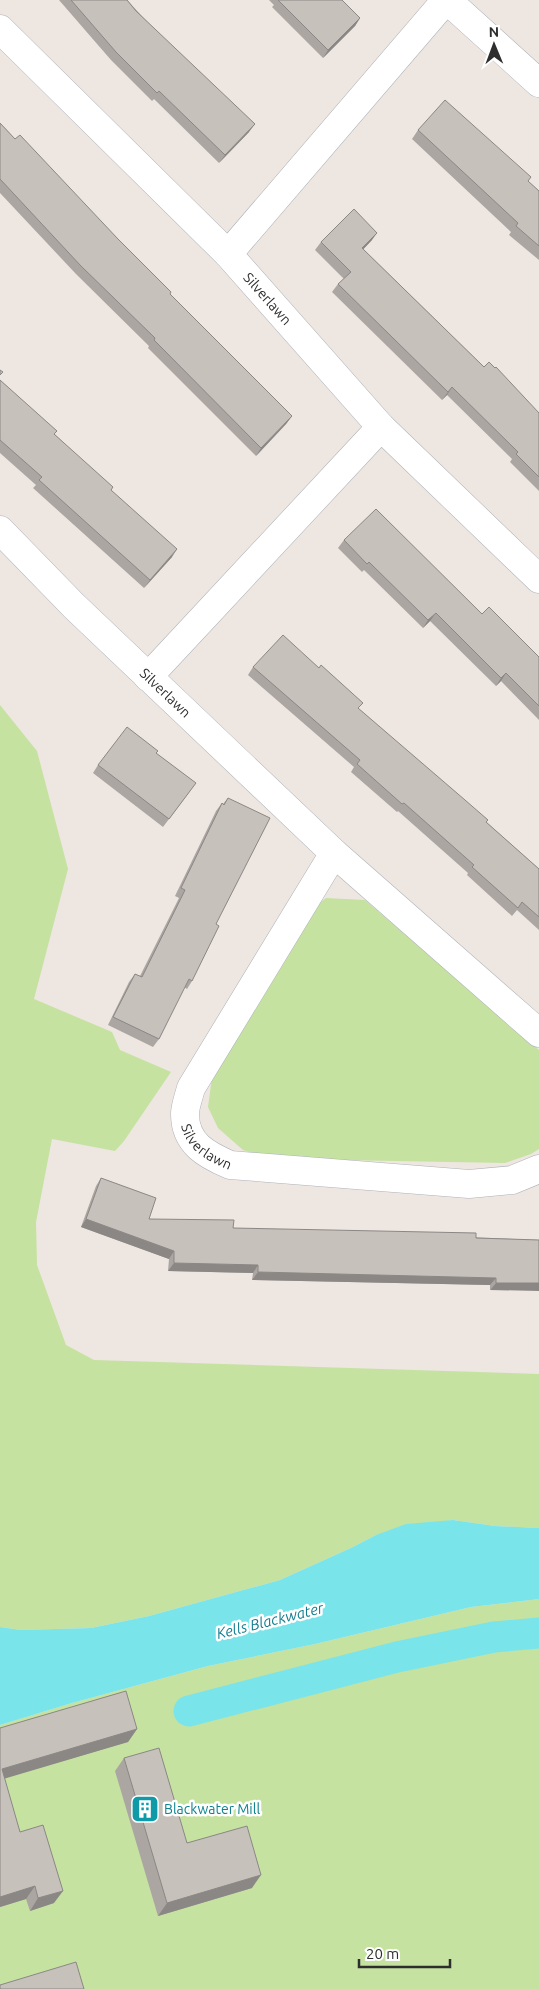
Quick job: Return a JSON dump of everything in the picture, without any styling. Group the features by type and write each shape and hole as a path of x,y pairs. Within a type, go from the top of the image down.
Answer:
{"street":[{"path":"228,254 446,0 539,84"},
{"name":"Silverlawn","path":"0,29 228,254 380,427 539,579"},
{"path":"148,677 380,427"},
{"name":"Silverlawn","path":"0,530 74,606 334,854 539,1033"},
{"name":"Silverlawn","path":"334,854 191,1088 185,1114 189,1137 208,1155 230,1166 469,1184 512,1180 539,1170"}],"green space":[{"path":"0,705 37,751 68,869 34,999 112,1032 120,1050 171,1072 124,1141 115,1151 52,1139 36,1222 37,1265 66,1345 94,1360 539,1374 539,1528 495,1526 453,1520 376,1535 280,1580 149,1616 91,1628 21,1630 0,1627"},
{"path":"326,898 365,900 539,1050 539,1149 531,1154 505,1163 287,1159 243,1150 218,1128 208,1107 212,1078 312,909"},
{"path":"539,1599 539,1989 0,1989 0,1725 72,1703 208,1666 315,1644 471,1607"}],"water":[{"name":"Kells Blackwater","path":"453,1520 495,1526 539,1528 539,1599 471,1607 315,1644 208,1666 72,1703 0,1725 0,1627 21,1630 91,1628 149,1616 280,1580 376,1535 406,1524"}],"building":[{"path":"71,0 127,0 136,11 255,124 225,155 159,91 157,93 116,52"},
{"path":"278,0 342,0 360,18 328,50"},
{"path":"445,100 531,177 528,181 539,191 539,246 516,226 518,223 418,130"},
{"path":"0,123 15,139 20,135 171,292 170,294 292,416 261,448 154,340 155,338 81,266 0,179"},
{"path":"354,209 377,233 362,248 484,367 489,362 496,367 539,413 539,477 516,454 518,452 452,387 448,392 338,284 351,272 321,242"},
{"path":"0,380 57,431 54,434 113,487 111,490 177,549 150,580 39,480 42,477 0,440"},
{"path":"376,509 482,614 489,607 539,657 539,706 506,673 501,678 436,613 428,620 369,562 367,564 344,540"},
{"path":"283,635 319,668 321,665 363,703 358,708 488,820 486,822 539,869 539,917 522,902 518,908 472,867 474,865 357,764 360,760 253,667"},
{"path":"127,727 158,751 156,753 196,783 169,819 98,765"},
{"path":"228,798 270,818 216,924 219,926 192,981 189,979 159,1039 113,1017 135,974 142,977 185,890 181,888 222,803 224,805"},
{"path":"101,1178 156,1198 149,1219 234,1220 233,1228 476,1233 476,1238 539,1240 539,1283 496,1283 496,1278 258,1272 258,1265 174,1263 174,1251 86,1219"},
{"path":"126,1691 137,1729 2,1769 20,1832 43,1825 63,1891 38,1898 35,1886 0,1897 0,1728"},
{"path":"159,1748 187,1843 247,1826 261,1875 167,1903 124,1758"},
{"path":"76,1962 84,1989 0,1989 0,1985"}],"waterway":[{"path":"189,1711 397,1657 494,1637 539,1633"}],"place":[{"name":"Blackwater Mill","path":"145,1809"}]}
